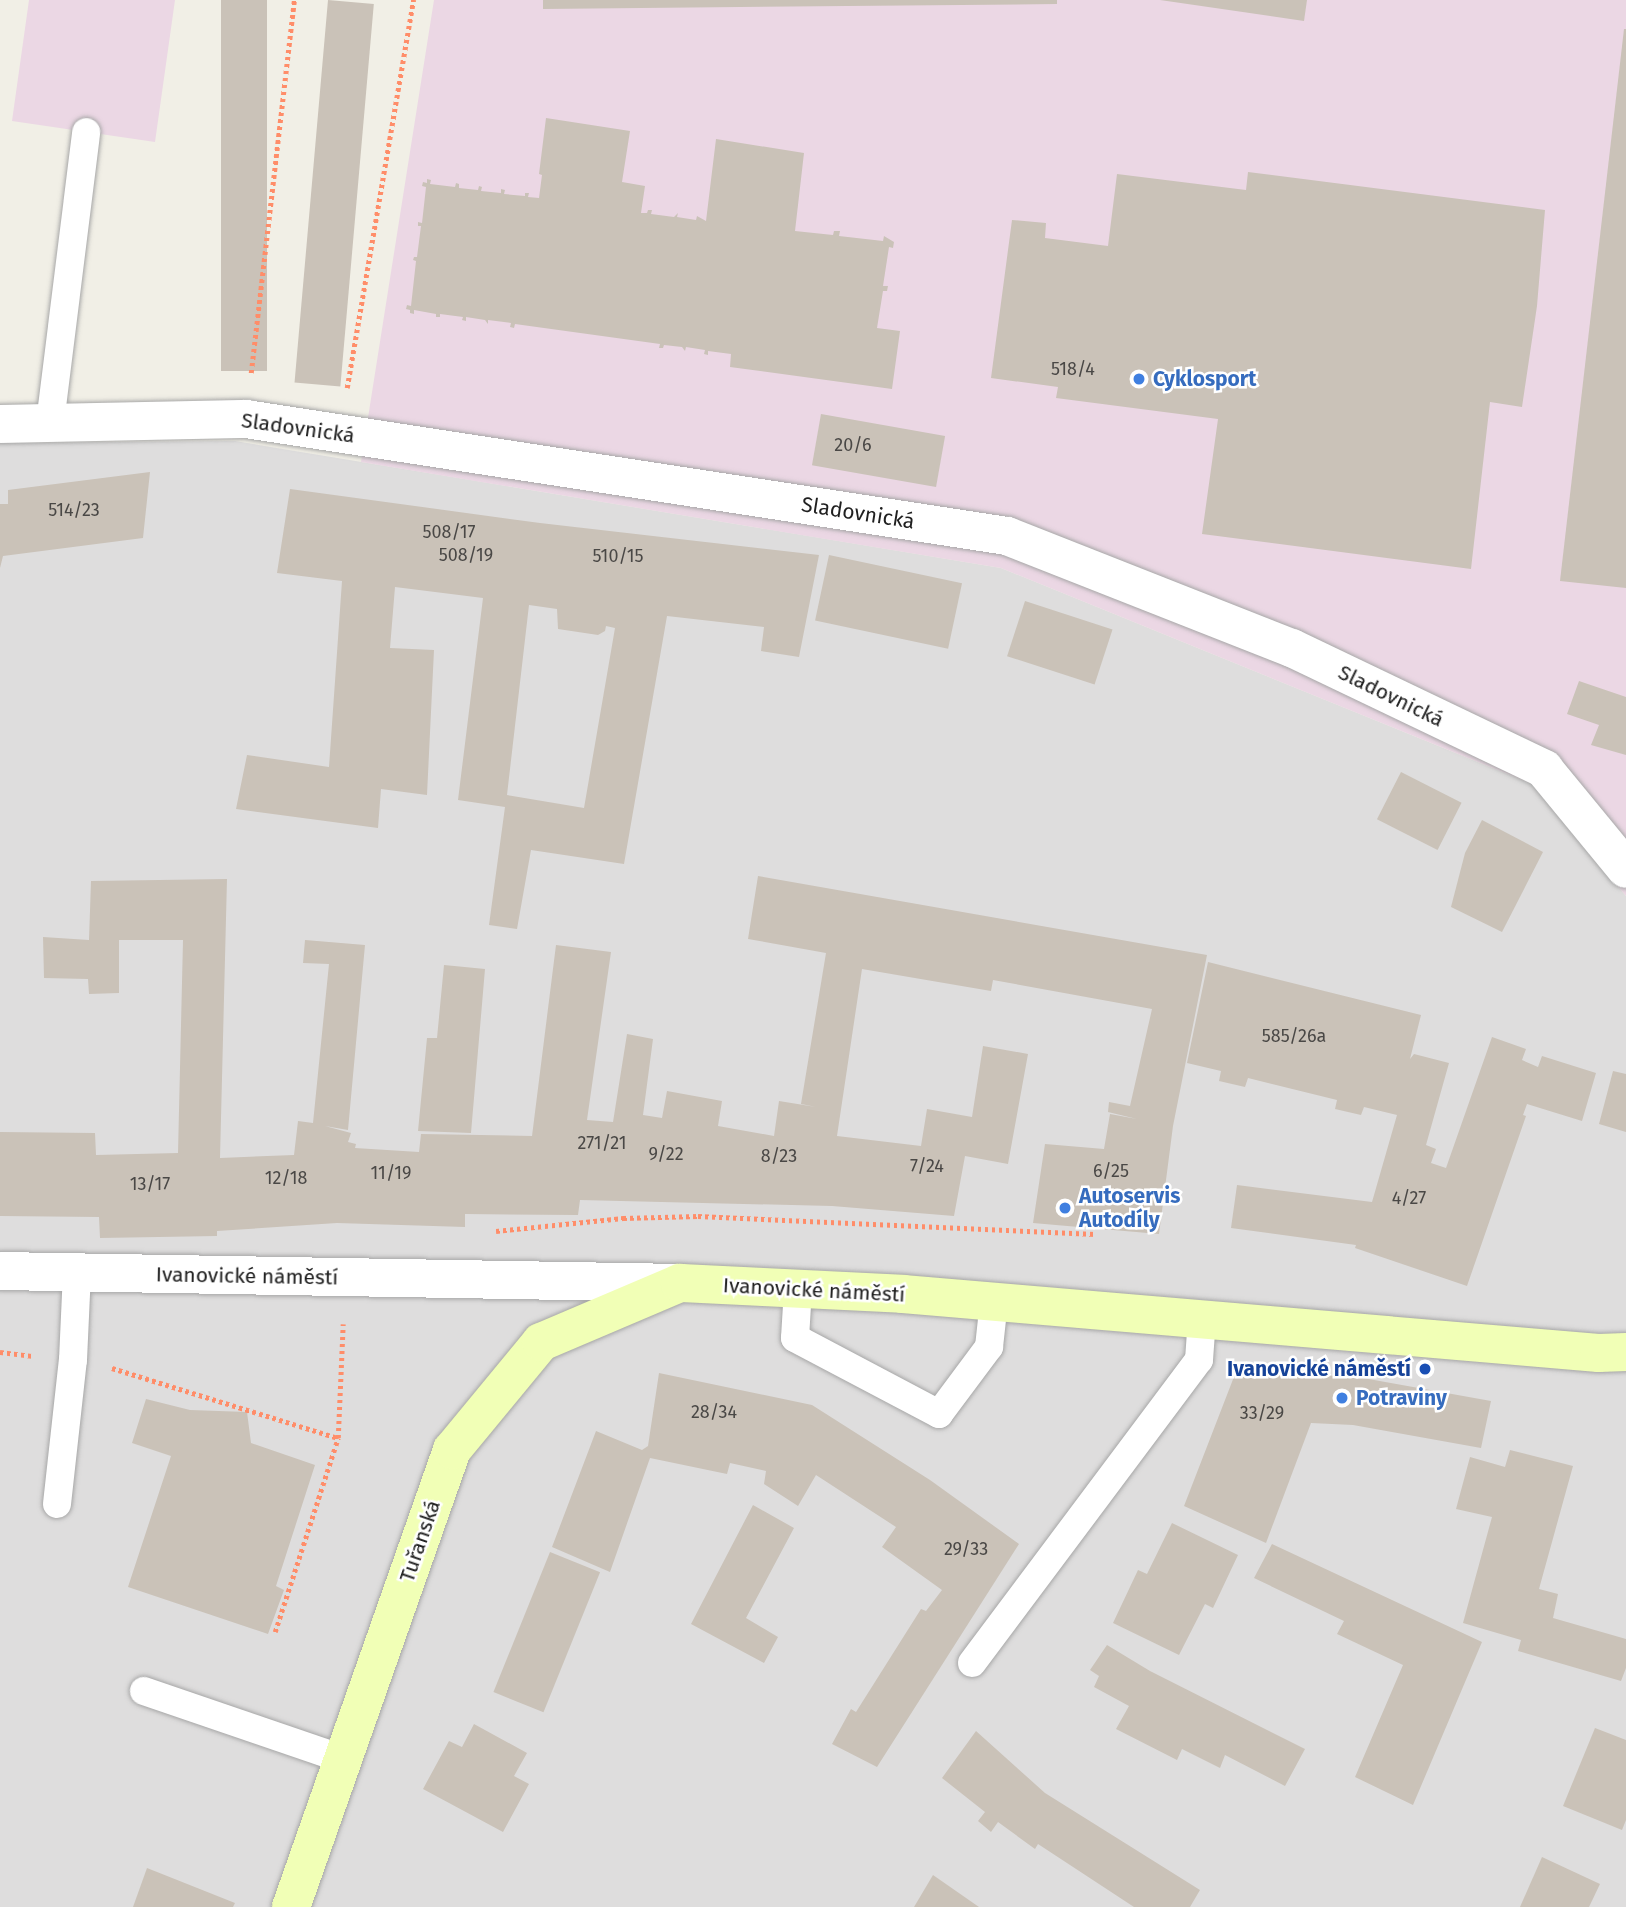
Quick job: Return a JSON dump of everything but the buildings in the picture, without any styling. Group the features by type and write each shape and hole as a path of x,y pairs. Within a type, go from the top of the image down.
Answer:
{"main road":[{"name":"Ivanovické náměstí","path":"680,1283 994,1301 1599,1353 1626,1352"},
{"name":"Tuřanská","path":"291,1907 452,1450 541,1342 680,1283"}],"street":[{"name":"Sladovnická","path":"0,424 246,419 1007,536 1292,648 1545,769 1626,869"},
{"name":"Ivanovické náměstí","path":"0,1271 680,1283"}],"lane":[{"path":"51,423 86,132"},
{"path":"57,1504 73,1360 78,1273"},
{"path":"798,1289 795,1338 939,1414 989,1347 994,1301"},
{"path":"972,1663 1199,1360 1202,1318"},
{"path":"144,1691 343,1759"}],"path":[{"path":"246,419 294,0"},
{"path":"340,433 413,0"},
{"path":"491,1231 623,1218 698,1216 1096,1234"},
{"path":"275,1632 338,1438 344,1277"},
{"path":"0,1352 96,1362 338,1438"}],"shaded area":[{"path":"29,0 175,0 155,142 12,121"},
{"path":"434,0 1626,0 1626,896 1532,784 1001,568 361,462"},
{"path":"235,441 1001,568 1532,784 1626,896 1626,1907 0,1907 0,443"}],"place":[{"name":"Cyklosport","path":"1139,379"},
{"name":"Autoservis Autodíly","path":"1065,1208"},
{"name":"Ivanovické náměstí","path":"1425,1369"},
{"name":"Potraviny","path":"1342,1398"}]}
